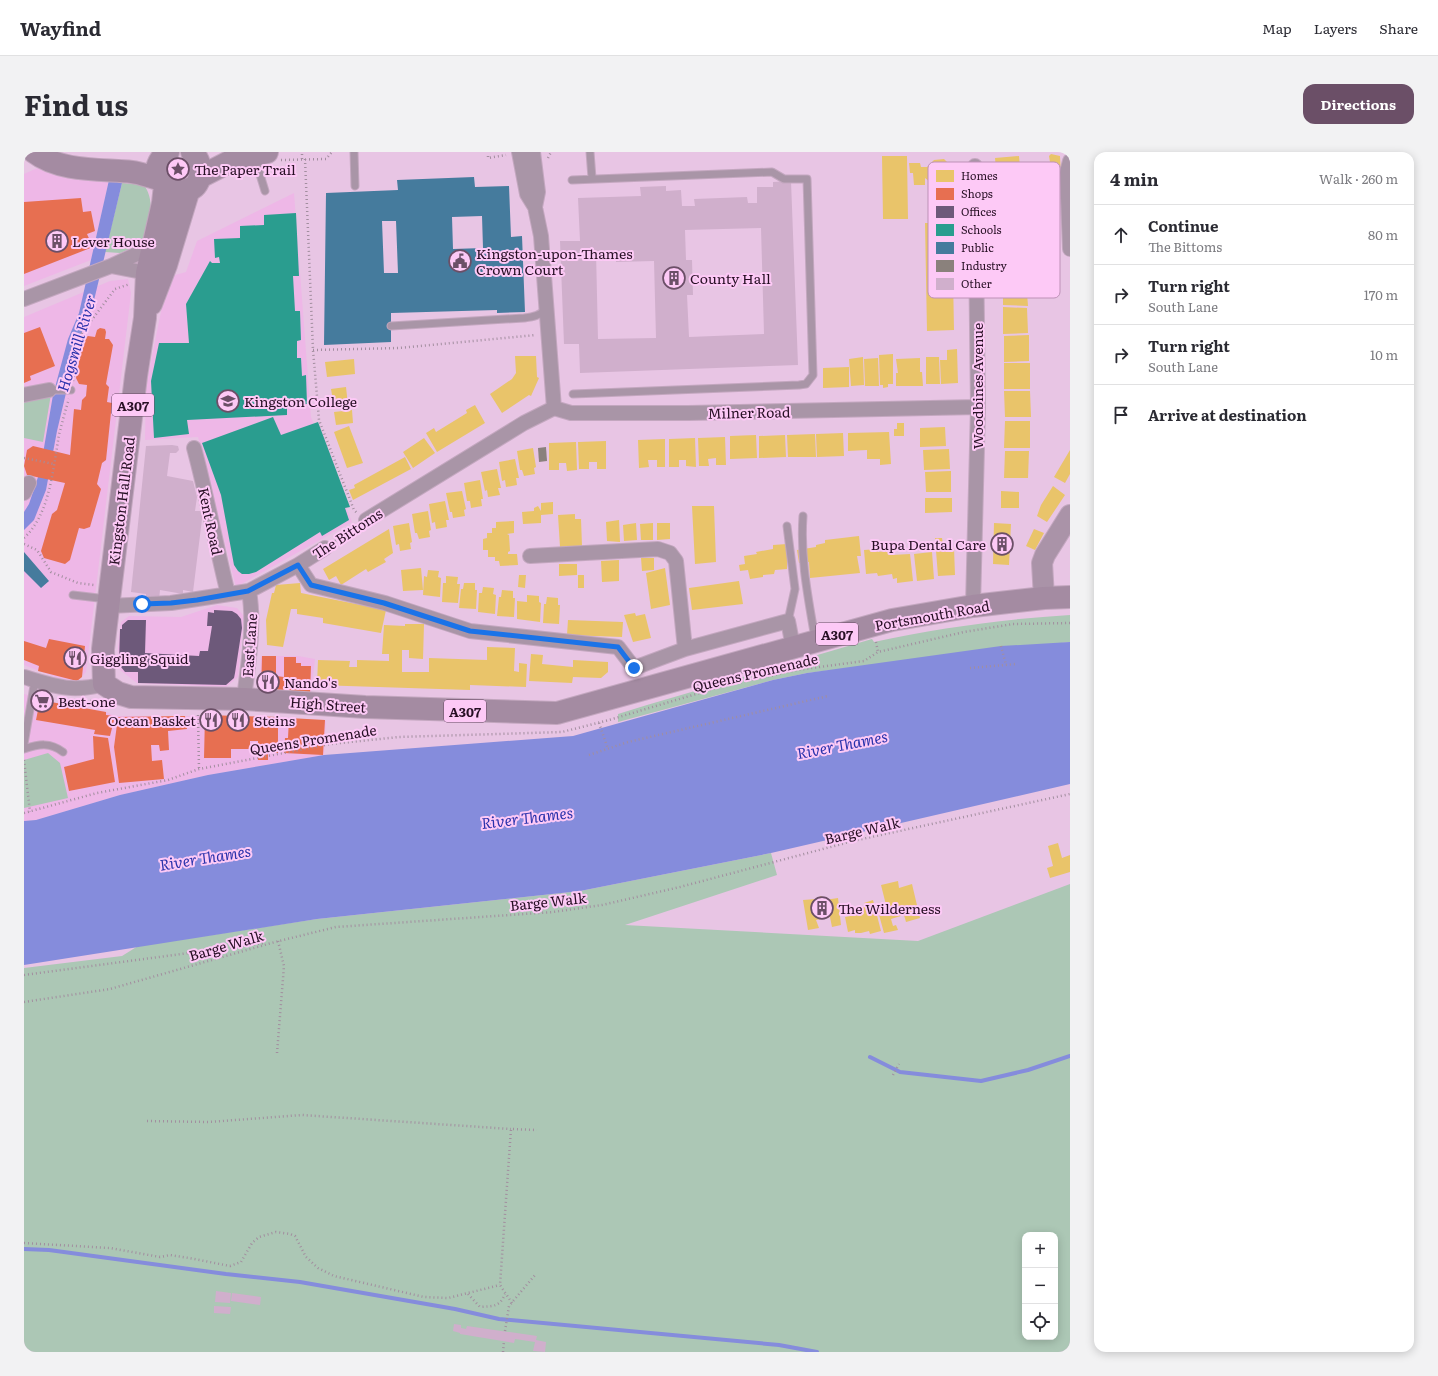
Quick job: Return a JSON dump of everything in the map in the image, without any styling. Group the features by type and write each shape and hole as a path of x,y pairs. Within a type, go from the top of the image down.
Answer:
{"main road":[{"name":"Kingston Hall Road","path":"145,318 140,278 154,244 163,203 162,182 157,168 162,152"},
{"path":"192,152 199,163 194,183"},
{"path":"31,153 59,164 134,173 162,182 174,191 194,183 231,161 259,157"},
{"name":"Kingston Hall Road","path":"104,684 103,648 136,376 145,318 166,265 194,183"},
{"path":"1044,598 1042,563 1045,555 1070,515"},
{"name":"Portsmouth Road","path":"635,690 892,620 973,606 1044,598 1070,597"},
{"name":"High Street","path":"104,684 118,693 131,697 244,699 365,707 554,713 635,690"}],"street":[{"path":"533,152 538,192 535,207"},
{"path":"514,155 527,194 535,207 541,236 548,304 554,408"},
{"path":"1070,161 1066,172 1070,249"},
{"path":"24,299 110,266 137,254 154,244"},
{"path":"110,266 140,278"},
{"name":"Woodbines Avenue","path":"973,606 978,407 977,298"},
{"path":"24,395 49,390"},
{"name":"Milner Road","path":"554,408 571,413 688,413 978,407"},
{"name":"The Bittoms","path":"366,520 524,423 554,408"},
{"name":"Kent Road","path":"194,448 228,594"},
{"name":"The Bittoms","path":"110,598 171,603 248,591 298,565 325,548"},
{"path":"530,556 658,549 670,553 676,561 680,614 685,649"},
{"path":"298,565 311,585 384,603 470,631 618,647 634,668 632,678 635,690"},
{"name":"East Lane","path":"244,699 250,649 252,606 248,591"},
{"path":"634,668 685,649 788,621 793,647"},
{"path":"30,678 75,689 86,689 104,684"}],"lane":[{"path":"354,152 355,186"},
{"path":"590,152 592,178"},
{"path":"259,157 265,190"},
{"path":"572,180 772,172 784,179 807,178 813,375 806,384 799,385 573,394"},
{"path":"391,326 534,317 543,312 548,304"},
{"path":"49,390 70,390"},
{"path":"803,516 801,542 815,640"},
{"path":"787,526 795,589 788,621"},
{"path":"73,595 110,598"},
{"path":"24,744 30,678"},
{"path":"24,749 42,744 58,747 64,752"}],"path":[{"path":"302,152 305,159 313,350 319,420 354,510 366,520"},
{"path":"259,157 270,162 326,159 332,152"},
{"path":"488,156 488,158 514,155"},
{"path":"24,538 32,530 50,489 53,464 82,333 115,289 140,278"},
{"path":"313,350 399,348 549,334"},
{"path":"24,458 53,464"},
{"name":"The Bittoms","path":"325,548 366,520"},
{"path":"24,544 37,550 51,572 110,598"},
{"name":"Queens Promenade","path":"24,813 97,793 168,780 199,769 353,741 399,737 562,732 599,723 723,686 797,670 864,662 878,652 964,632 1013,624 1070,623"},
{"path":"876,639 878,652"},
{"path":"1001,646 1006,665"},
{"path":"970,668 1016,664"},
{"path":"589,755 635,741 828,696"},
{"path":"198,708 199,769"},
{"path":"599,723 608,749"},
{"path":"24,760 30,812"},
{"name":"Barge Walk","path":"24,1002 110,989 276,941 336,927 553,912 602,905 853,841 1070,794"},
{"path":"24,975 276,941 284,966 277,1053"},
{"path":"893,1075 898,1064"},
{"path":"147,1121 209,1122 302,1115 387,1119 537,1130"},
{"path":"511,1129 500,1285 512,1303"},
{"path":"24,1242 110,1248 160,1257 170,1255 230,1266 241,1262 252,1243 259,1237 276,1232 295,1236 306,1257 318,1268 334,1276 424,1297 448,1298 500,1285"},
{"path":"505,1332 506,1316 509,1306 535,1275"},
{"path":"468,1294 480,1307 485,1307 496,1306 502,1301 505,1293"},
{"path":"503,1352 504,1342"}],"shaded area":[{"path":"42,166 109,180 91,260 24,286 24,174"},
{"name":"Kingston College","path":"294,193 311,417 352,522 236,587 198,437 145,440 146,386 168,277 186,272 197,241"},
{"path":"128,279 131,293 86,672 77,682 60,679 24,665 24,317 110,281"},
{"path":"217,605 237,608 244,616 238,677 226,687 137,683 120,670 118,648 121,622 129,616 181,617"},
{"path":"261,656 298,656 315,659 311,694 259,694"},
{"path":"24,694 52,702 104,711 115,716 242,716 326,721 324,755 208,775 120,795 36,820 24,821"}],"green space":[{"path":"178,159 182,160 186,164 186,172 182,176 178,177 174,176 170,172 169,168 170,164 174,160"},
{"path":"122,183 144,185 148,192 151,206 149,221 142,244 120,253 105,252"},
{"path":"51,394 43,442 24,438 24,398"},
{"path":"1070,615 1070,642 807,673 773,680 618,722 618,714 872,639 874,642 923,632 971,625"},
{"path":"48,753 60,763 68,798 24,808 24,760"},
{"path":"771,853 777,875 625,925 918,941 1070,884 1070,1352 24,1352 24,968 122,956 138,946 317,919 580,891"}],"water":[{"name":"Hogsmill River","path":"109,180 122,183 91,313 79,338 57,431 46,490 34,520 24,530 24,512 29,504 40,471 53,395 68,339 79,313"},
{"name":"River Thames","path":"1070,642 1070,784 771,853 580,891 317,919 24,965 24,821 36,820 120,795 208,775 324,755 573,736 773,680 807,673 1001,646"}],"building: Homes":[{"path":"1051,154 1060,156 1061,174 1060,162 1050,162 1049,156"},
{"path":"882,156 907,156 908,219 883,219"},
{"path":"1019,156 1020,162 995,162 995,158"},
{"path":"944,159 947,162 932,162 934,160"},
{"path":"909,163 920,163 921,167 928,166 928,180 925,178 925,185 914,185 913,173 910,173"},
{"path":"925,223 928,223 928,298 953,298 954,330 927,331"},
{"path":"1003,298 1027,298 1028,306 1003,305"},
{"path":"1003,307 1027,308 1028,333 1003,334"},
{"path":"1029,335 1029,361 1004,362 1004,336"},
{"path":"957,349 958,383 941,384 940,360 947,360 947,350"},
{"path":"893,354 893,384 888,384 888,387 883,388 883,385 880,385 879,355"},
{"path":"515,356 536,356 537,377 539,378 531,396 529,395 502,413 490,394 512,379 516,373"},
{"path":"863,357 864,385 851,386 849,359"},
{"path":"926,357 939,357 940,384 926,384"},
{"path":"878,358 879,386 865,386 864,359"},
{"path":"920,358 920,372 922,372 923,386 896,386 896,373 898,373 896,359"},
{"path":"354,359 355,374 327,377 325,362"},
{"path":"1004,363 1030,363 1030,389 1004,389"},
{"path":"849,367 849,387 823,388 823,368"},
{"path":"346,387 348,405 334,407 331,389"},
{"path":"1004,391 1030,391 1031,417 1005,417"},
{"path":"475,405 485,423 437,452 426,433 434,428 436,432 467,413 466,410"},
{"path":"352,410 353,423 336,425 334,412"},
{"path":"1005,421 1030,421 1030,448 1004,448"},
{"path":"897,423 904,423 904,436 894,436 894,429 897,429"},
{"path":"349,426 363,463 347,468 334,432"},
{"path":"945,427 946,446 920,447 920,428"},
{"path":"889,432 891,464 880,465 880,459 867,459 867,450 848,451 848,433"},
{"path":"843,433 844,456 817,457 816,434"},
{"path":"815,434 816,457 788,457 787,435"},
{"path":"756,435 757,458 730,459 730,436"},
{"path":"785,435 786,457 759,458 759,436"},
{"path":"725,437 726,465 716,465 716,458 708,459 709,466 699,466 698,438"},
{"path":"424,438 435,453 413,468 403,452"},
{"path":"695,438 696,467 686,466 686,460 679,460 679,467 669,467 669,439"},
{"path":"665,439 665,467 657,467 657,460 648,460 649,467 639,468 638,440"},
{"path":"606,441 606,469 597,469 597,462 589,462 589,469 579,469 578,442"},
{"path":"576,442 577,470 567,471 566,463 559,463 559,470 549,470 549,443"},
{"path":"533,448 536,467 534,468 535,474 524,476 522,470 520,470 517,451"},
{"path":"949,449 950,469 924,470 923,450"},
{"path":"1070,450 1070,474 1065,483 1054,477"},
{"path":"1005,451 1029,451 1028,478 1004,478"},
{"path":"405,457 411,469 353,500 349,490 355,488 354,485"},
{"path":"515,459 519,478 516,478 517,485 506,487 505,480 502,481 499,462"},
{"path":"497,469 501,488 498,488 500,495 488,497 487,490 485,491 481,472"},
{"path":"951,471 951,492 926,492 925,472"},
{"path":"480,480 483,499 481,499 482,506 471,508 470,501 467,501 464,483"},
{"path":"1053,486 1065,495 1047,522 1037,516 1041,505"},
{"path":"462,491 466,509 464,510 465,516 453,518 452,512 450,512 446,493"},
{"path":"1001,491 1019,492 1019,508 1001,508"},
{"path":"925,498 952,498 952,512 925,513"},
{"path":"445,501 449,520 446,520 447,527 436,529 435,522 432,523 429,504"},
{"path":"553,502 553,514 541,515 541,523 523,524 522,512 534,511 534,508 538,506 541,511 541,503"},
{"path":"692,506 714,506 716,562 695,564"},
{"path":"428,511 431,530 429,531 430,537 419,539 417,533 415,533 412,514"},
{"path":"575,514 575,519 581,519 582,546 560,547 558,515"},
{"path":"619,520 620,542 607,541 606,522"},
{"path":"514,521 514,533 507,534 509,535 510,551 508,554 517,554 518,565 500,566 499,561 495,561 495,557 488,557 488,550 483,550 483,539 487,538 487,533 492,533 492,528 496,528 496,522"},
{"path":"409,523 412,542 410,543 411,549 400,551 399,544 396,545 393,526"},
{"path":"636,523 637,540 624,541 623,525"},
{"path":"653,523 653,540 641,540 640,524"},
{"path":"657,523 670,523 670,539 657,540"},
{"name":"Bupa Dental Care","path":"994,523 1011,524 1009,565 993,564"},
{"path":"389,529 393,553 384,559 386,562 368,572 366,569 341,585 336,576 329,580 323,569"},
{"path":"1034,529 1044,533 1035,550 1026,546"},
{"path":"859,536 861,556 857,556 860,573 810,578 809,562 799,563 797,550 816,547 816,545 825,543 825,540"},
{"path":"935,538 942,538 943,544 947,544 947,548 954,548 955,575 938,576"},
{"path":"787,544 787,569 775,570 774,574 763,575 763,577 750,579 748,570 740,571 739,565 745,564 744,556 773,549 773,545"},
{"path":"877,549 878,552 892,550 892,555 910,554 913,581 897,583 897,578 893,579 892,574 878,576 877,573 866,574 864,550"},
{"path":"932,552 934,579 917,581 914,554"},
{"path":"641,558 654,558 654,570 642,571"},
{"path":"619,560 619,581 602,582 601,561"},
{"path":"559,564 577,564 577,575 559,576"},
{"path":"421,568 423,590 403,591 401,570"},
{"path":"665,568 670,605 651,609 646,573"},
{"path":"428,570 439,571 438,577 441,578 440,597 423,595 424,576 427,577"},
{"path":"519,575 526,575 525,588 518,587"},
{"path":"578,575 584,575 584,588 578,588"},
{"path":"446,576 458,577 457,584 460,584 458,603 442,602 443,583 446,583"},
{"path":"739,581 743,604 692,610 689,588"},
{"path":"300,583 301,593 386,610 381,633 323,623 323,618 297,614 297,609 291,609 283,647 267,645 266,620 272,593 274,593 276,585"},
{"path":"464,583 475,583 475,590 477,590 476,609 459,608 461,589 463,589"},
{"path":"483,587 494,588 493,594 496,595 495,614 478,612 479,593 482,593"},
{"path":"502,590 513,591 513,598 515,598 514,617 497,616 499,597 501,597"},
{"path":"527,595 539,596 539,602 541,603 540,622 517,619 517,601 527,602"},
{"path":"547,597 558,598 558,605 560,605 559,624 543,623 544,604 546,604"},
{"path":"635,613 636,616 645,614 651,638 633,642 624,615"},
{"path":"568,620 623,622 622,637 567,635"},
{"path":"405,624 424,624 423,659 409,658 409,650 402,650 402,672 429,672 429,658 487,660 487,647 515,648 514,671 519,672 519,663 527,664 526,687 470,685 470,690 317,685 318,660 350,661 349,667 357,667 357,660 389,661 389,654 382,654 384,625 405,626"},
{"path":"531,654 543,655 542,664 573,667 573,660 608,662 608,672 601,678 573,677 572,683 529,681"},
{"path":"1058,843 1062,858 1070,855 1070,872 1050,878 1047,868 1053,866 1048,846"},
{"path":"898,881 899,888 912,884 920,918 906,922 904,915 891,919 893,926 896,925 898,930 884,933 878,911 887,909 881,885"},
{"name":"The Wilderness","path":"821,896 825,900 838,898 841,925 832,927 830,917 816,920 819,928 808,930 803,900 816,899"},
{"path":"873,900 881,931 870,934 869,931 855,933 855,930 848,932 845,917 856,915 855,909 865,907 864,903"}],"building: Shops":[{"name":"Lever House","path":"81,198 83,212 91,211 95,231 87,234 93,247 24,274 24,202"},
{"path":"40,327 55,366 30,376 31,380 24,383 24,333"},
{"path":"100,328 105,329 105,339 109,339 113,345 106,384 109,387 107,402 112,403 106,460 102,463 97,484 101,489 90,527 84,529 79,528 70,560 65,564 44,558 41,551 52,514 57,510 65,483 27,475 24,466 27,450 33,446 70,455 74,409 81,410 82,400 86,396 87,385 79,384 76,378 83,340 88,336 95,337 97,330"},
{"path":"49,639 85,646 82,677 77,681 38,671 39,666 24,660 24,641 46,648"},
{"path":"262,656 276,656 276,676 284,677 284,657 296,657 296,663 301,663 301,666 311,666 310,694 261,693"},
{"path":"40,700 106,712 106,715 115,716 110,736 94,734 95,730 36,720"},
{"path":"205,715 278,717 278,753 268,753 268,760 258,760 258,741 250,741 250,749 231,749 231,758 204,758"},
{"path":"185,716 187,729 168,731 169,750 160,751 159,745 151,745 152,761 162,760 164,779 119,783 114,747 118,717"},
{"path":"289,718 325,720 323,755 284,753 285,738 288,738"},
{"path":"93,736 108,738 115,782 69,791 64,767 94,759"}],"building: Offices":[{"path":"214,610 232,611 241,619 242,628 234,678 226,685 138,683 138,672 125,672 121,667 121,662 119,662 120,629 122,629 122,625 128,620 146,620 145,653 199,656 200,651 208,651 212,626 207,626 208,612 214,613"}],"building: Schools":[{"path":"296,213 299,276 293,276 295,311 300,311 301,340 297,341 297,358 301,358 302,376 306,375 307,404 287,405 287,415 187,420 189,434 154,438 151,381 159,343 189,343 186,304 210,261 212,263 220,263 219,257 215,258 214,239 240,238 240,226 264,225 264,215"},
{"path":"273,417 281,435 318,422 350,507 345,508 349,520 322,536 320,532 256,572 242,574 234,565 221,495 202,443"}],"building: Public":[{"name":"Kingston-upon-Thames Crown Court","path":"474,177 475,187 509,186 511,237 522,236 525,312 497,313 497,310 391,313 391,342 324,345 326,193 398,190 397,180","holes":["482,216 483,248 453,249 452,217","382,221 396,221 398,273 384,273"]},
{"path":"24,552 49,581 41,588 24,571"}],"building: Industry":[{"path":"546,447 547,461 539,462 538,448"}],"building: Other":[{"name":"County Hall","path":"791,181 798,365 580,373 579,344 564,344 560,241 580,241 578,198 641,196 640,187 666,186 666,191 681,190 682,206 695,206 694,199 747,197 748,203 757,203 757,187 773,187 773,182","holes":["761,228 764,334 689,337 687,295 693,295 692,260 686,260 685,230","616,250 616,262 654,261 656,338 598,339 596,251"]},
{"path":"146,446 178,446 179,450 176,453 170,453 167,476 193,481 197,497 195,511 203,511 193,592 183,590 183,594 160,590 159,600 146,598 146,594 131,592"},
{"path":"216,1291 231,1293 230,1303 215,1302"},
{"path":"232,1293 261,1297 260,1305 231,1301"},
{"path":"214,1306 231,1307 230,1314 214,1313"},
{"path":"454,1324 461,1325 461,1328 466,1329 467,1326 537,1336 536,1340 546,1342 545,1352 533,1351 535,1342 515,1339 514,1343 460,1334 453,1331"}],"waterway":[{"path":"870,1057 900,1072 981,1081 1028,1070 1070,1056"},
{"path":"24,1249 49,1250 226,1274 300,1282 455,1309 499,1319 779,1345 817,1352"}],"place":[{"name":"The Paper Trail","path":"178,169"},
{"name":"Lever House","path":"57,241"},
{"name":"Kingston-upon-Thames Crown Court","path":"460,261"},
{"name":"County Hall","path":"674,278"},
{"name":"Kingston College","path":"228,401"},
{"name":"Bupa Dental Care","path":"1002,544"},
{"name":"Giggling Squid","path":"75,658"},
{"name":"Nando's","path":"268,682"},
{"name":"Best-one","path":"42,701"},
{"name":"Ocean Basket","path":"211,720"},
{"name":"Steins","path":"238,720"},
{"name":"The Wilderness","path":"822,908"}],"route":[{"path":"142,604 197,600 248,591 298,565 311,585 384,603 470,631 618,647 634,668"}]}
